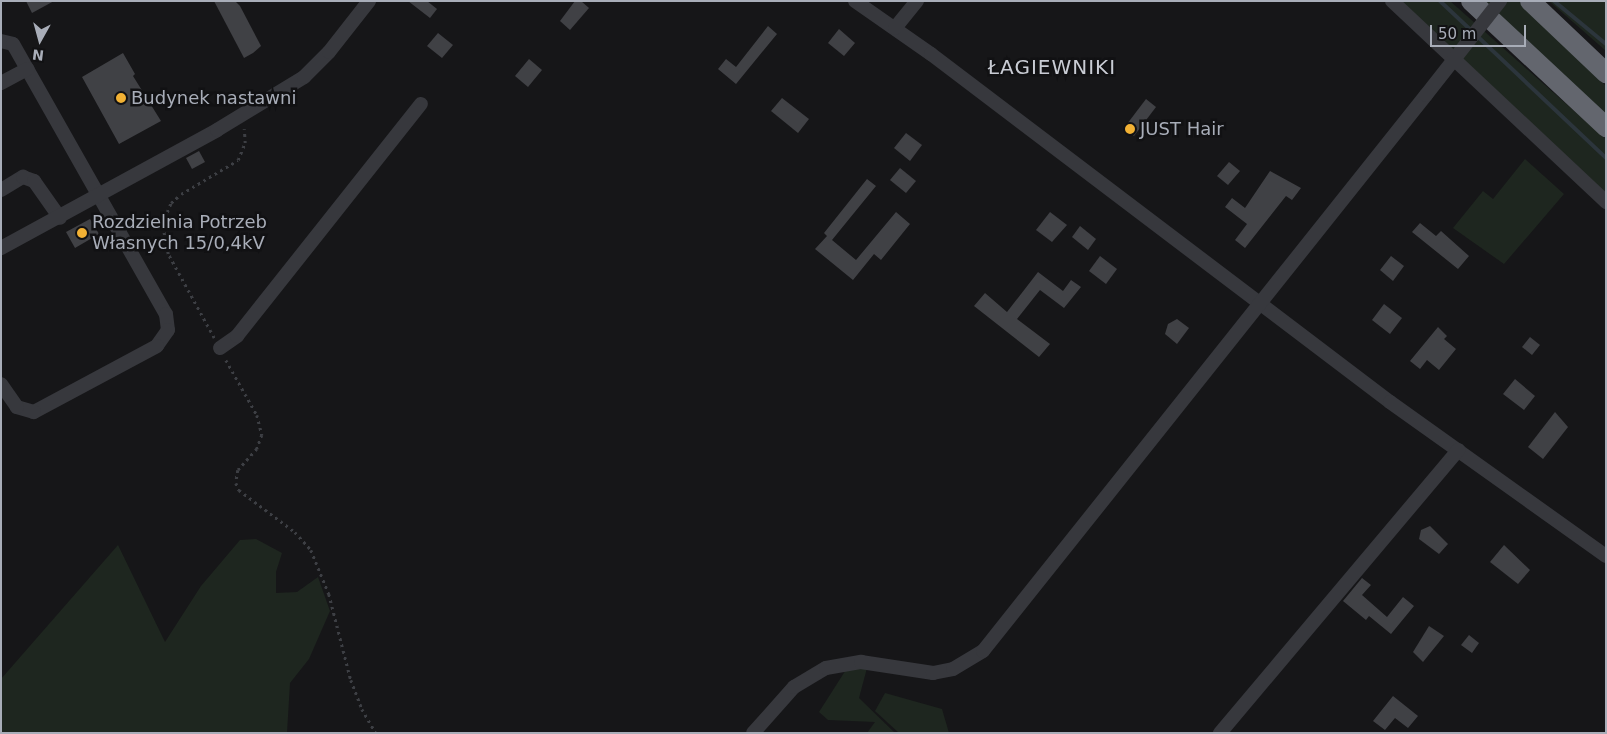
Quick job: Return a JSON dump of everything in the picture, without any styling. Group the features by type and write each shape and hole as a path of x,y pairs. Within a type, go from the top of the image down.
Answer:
{"highway":[{"path":"1471,1 1606,127"},
{"path":"1530,1 1606,73"}],"street":[{"path":"1,248 60,218 98,194 241,115 313,70 369,1"},
{"path":"855,1 896,28 1258,303 1606,556"},
{"path":"896,28 917,1"},
{"path":"1392,1 1606,202"},
{"path":"753,733 794,687 826,668 861,662 933,673 953,669 983,651 1500,1"},
{"path":"1,41 13,44 166,314 168,330 157,346 34,412 17,407 1,384"},
{"path":"1,83 27,69"},
{"path":"220,348 237,336 421,104"},
{"path":"1,190 23,177 34,181 60,218"},
{"path":"1220,733 1458,450"}],"path":[{"path":"241,115 245,143 238,160 181,194 168,209 162,224 168,254 262,427 257,449 238,470 236,483 239,490 295,532 311,550 330,594 351,680 362,709 376,733"}],"shaded area":[{"path":"1400,1 1450,1 1606,139 1606,194"},
{"path":"1483,1 1519,1 1606,86 1606,119"},
{"path":"1549,1 1606,1 1606,51"},
{"path":"1525,159 1564,194 1504,264 1453,228 1483,191 1493,199"},
{"path":"256,539 282,553 276,572 276,593 297,592 318,577 330,611 309,659 290,683 287,733 1,733 1,679 118,545 165,642 201,586 240,540"},
{"path":"849,665 867,668 859,698 895,733 867,733 875,722 828,720 819,712"},
{"path":"885,693 942,709 949,733 899,733 875,711"}],"building":[{"path":"26,1 54,1 32,13"},
{"path":"214,1 235,1 240,6 261,46 244,58"},
{"path":"408,1 427,1 437,9 430,18"},
{"path":"575,1 581,1 589,8 570,30 560,21"},
{"path":"768,26 777,34 736,84 718,69 726,59 736,67"},
{"path":"839,29 855,43 844,56 828,43"},
{"path":"438,33 453,45 442,58 427,46"},
{"name":"Budynek nastawni","path":"123,53 135,74 133,76 161,121 119,144 82,77"},
{"path":"529,59 542,70 528,87 515,76"},
{"path":"782,98 809,119 798,133 771,111"},
{"path":"1146,99 1156,107 1134,136 1124,128"},
{"path":"906,133 922,145 910,161 894,148"},
{"path":"199,151 205,162 192,169 186,158"},
{"path":"1229,162 1240,171 1228,185 1217,176"},
{"path":"900,168 916,181 906,193 890,180"},
{"path":"1270,171 1301,188 1292,200 1286,196 1245,248 1235,240 1247,224 1225,207 1232,198 1245,208"},
{"path":"867,179 876,186 832,240 856,260 896,212 910,224 881,260 874,254 853,280 815,249 827,236 824,233"},
{"path":"1050,212 1067,225 1052,242 1036,230"},
{"name":"Rozdzielnia Potrzeb Własnych 15/0,4kV","path":"90,219 99,234 75,248 66,232"},
{"path":"1420,223 1436,236 1441,231 1469,256 1458,269 1412,232"},
{"path":"1080,226 1096,239 1088,250 1072,237"},
{"path":"1100,256 1117,269 1106,284 1089,271"},
{"path":"1391,256 1404,266 1393,281 1380,270"},
{"path":"1038,272 1063,291 1071,280 1081,287 1064,308 1040,290 1017,319 1050,344 1039,357 974,306 985,293 1007,312"},
{"path":"1384,304 1402,318 1390,334 1372,320"},
{"path":"1177,319 1189,328 1177,344 1165,334 1168,324"},
{"path":"1438,327 1447,336 1444,339 1456,349 1439,370 1427,360 1420,369 1410,361"},
{"path":"1530,337 1540,345 1532,355 1522,347"},
{"path":"1515,379 1535,396 1524,410 1503,394"},
{"path":"1555,412 1568,427 1543,459 1528,447"},
{"path":"1430,526 1448,544 1439,554 1419,539 1421,530"},
{"path":"1504,545 1530,570 1518,584 1490,562"},
{"path":"1362,578 1371,585 1362,595 1387,617 1403,597 1414,606 1391,634 1369,616 1366,620 1343,601"},
{"path":"1429,626 1444,636 1423,662 1413,652"},
{"path":"1469,635 1479,643 1472,653 1461,645"},
{"path":"1393,696 1418,716 1408,728 1395,718 1385,730 1373,721"}],"waterway":[{"path":"1440,1 1606,158"},
{"path":"1554,1 1606,44"}],"place":[{"name":"Budynek nastawni","path":"121,98"},
{"name":"JUST Hair","path":"1130,129"},
{"name":"Rozdzielnia Potrzeb Własnych 15/0,4kV","path":"82,233"}],"district":[{"name":"ŁAGIEWNIKI","path":"1052,67"}]}
